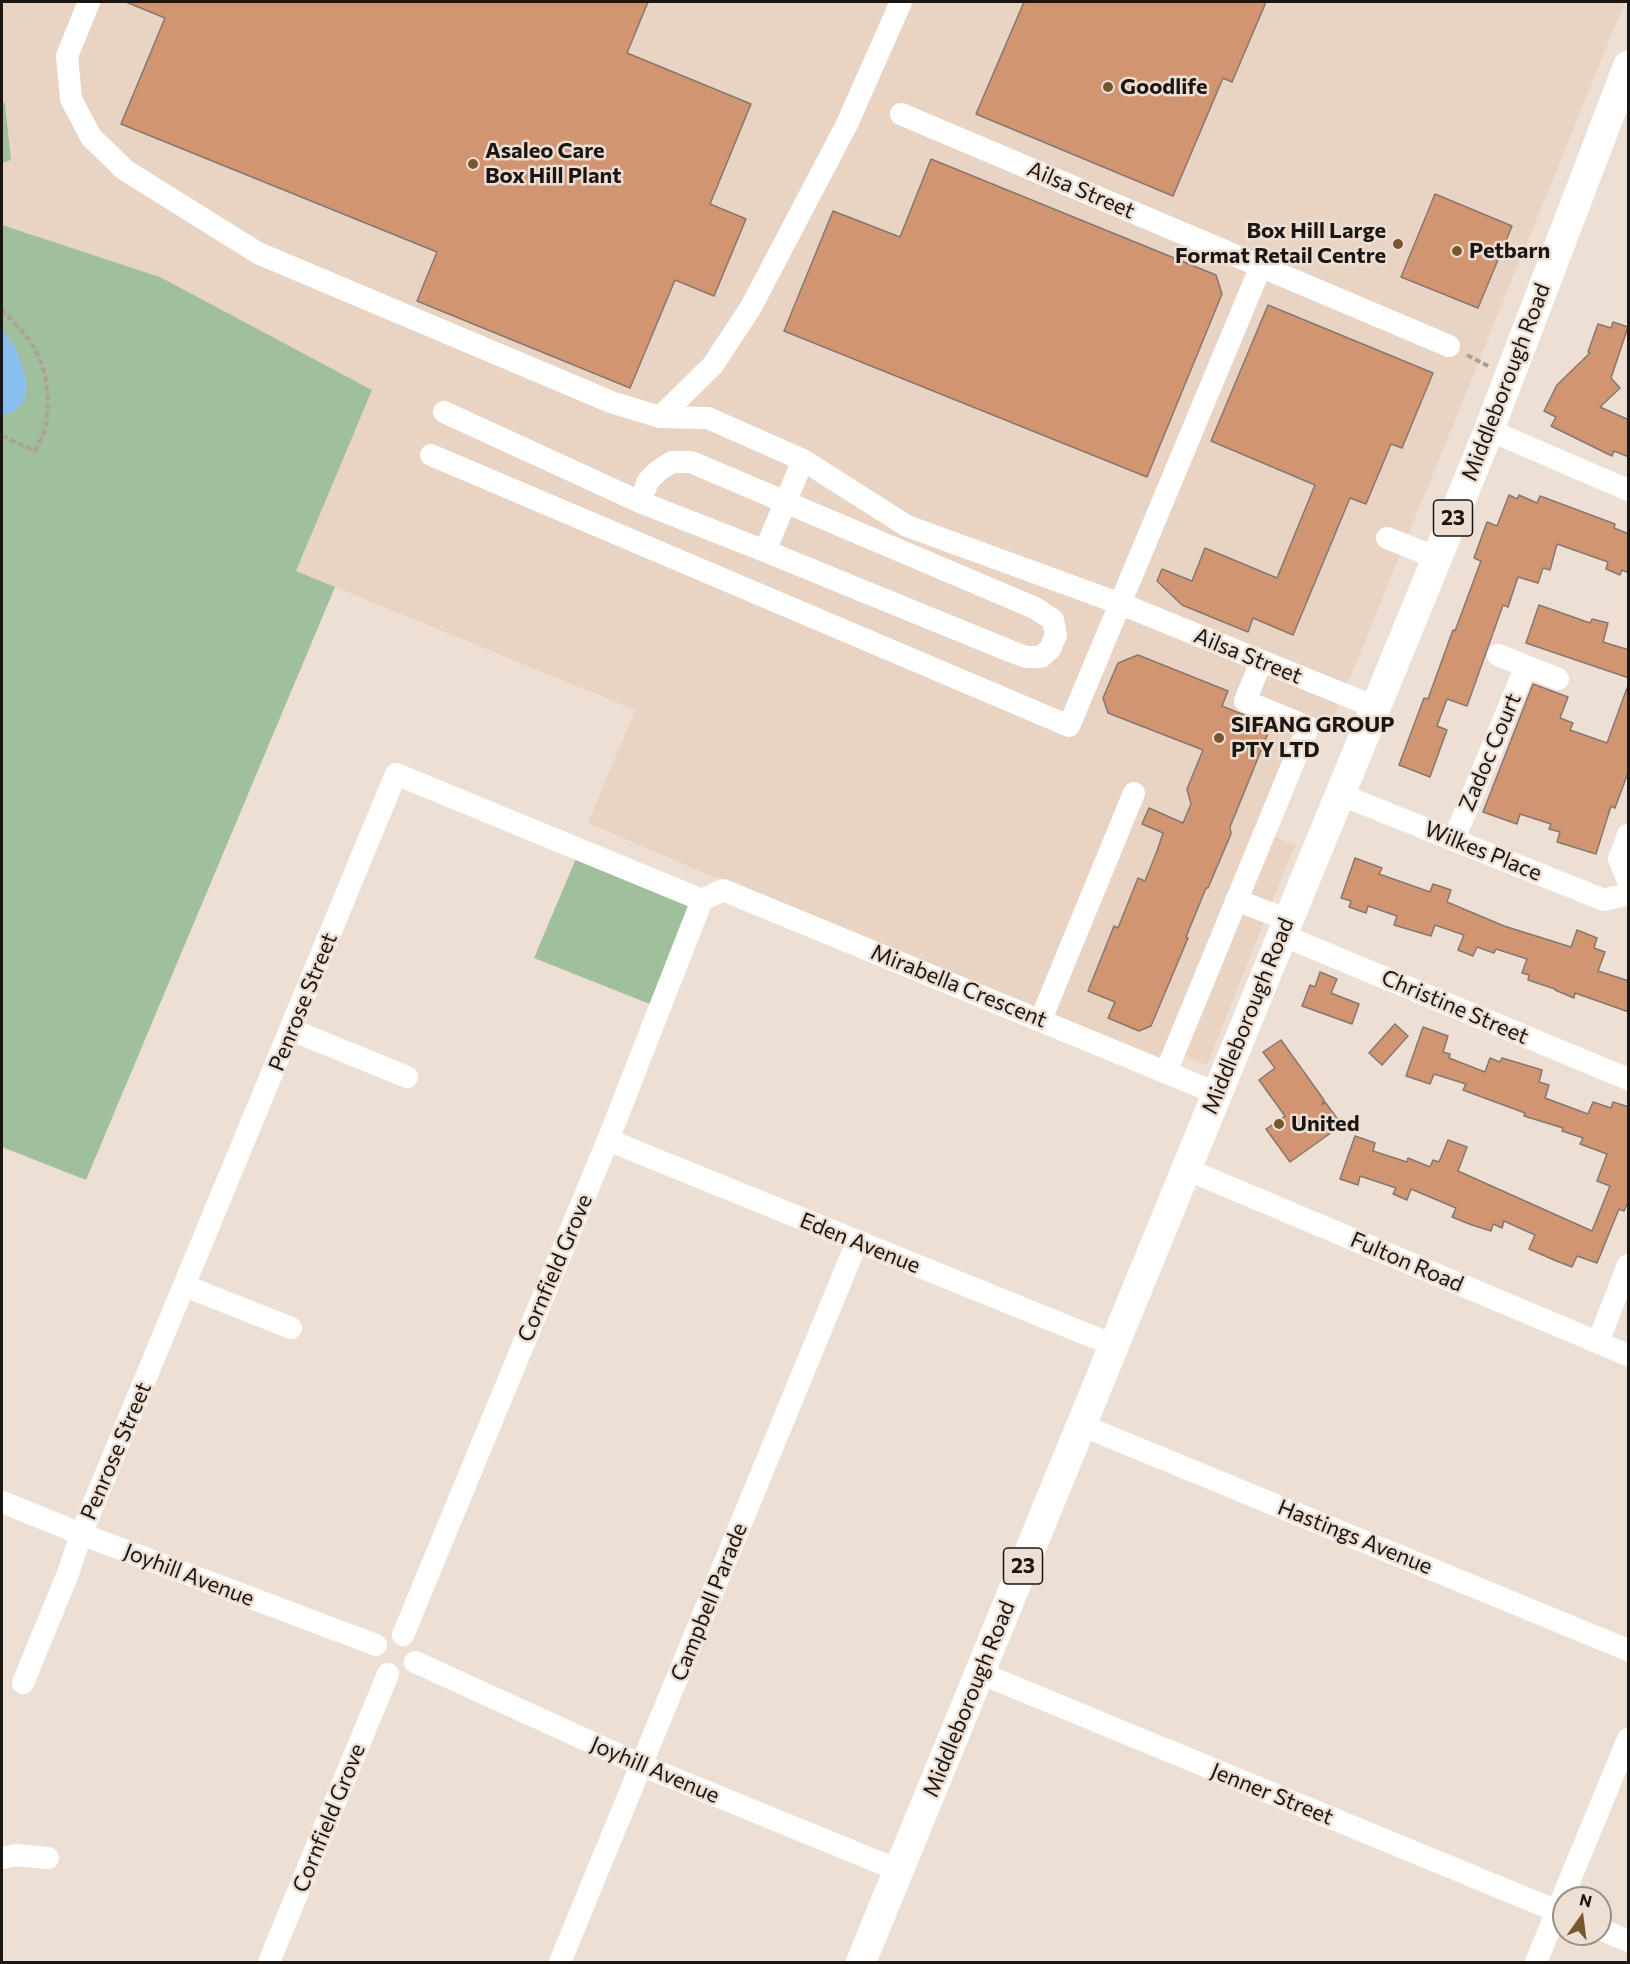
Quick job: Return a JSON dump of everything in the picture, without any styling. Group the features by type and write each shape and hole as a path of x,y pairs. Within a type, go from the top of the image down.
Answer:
{"main road":[{"name":"Middleborough Road","path":"861,1962 1489,430 1629,66"}],"street":[{"name":"Ailsa Street","path":"89,2 67,56 71,99 91,137 125,170 258,253 611,402 660,417 708,418 803,460 907,526 1120,604 1375,707"},
{"path":"660,417 713,365 751,307 847,124 901,2"},
{"name":"Ailsa Street","path":"901,114 1449,346"},
{"path":"431,455 1069,726 1261,266"},
{"path":"444,412 640,502 1026,657 1041,657 1050,649 1056,635 1053,620 1035,608 691,462 672,462 658,471 648,481 640,502"},
{"path":"1489,430 1629,490"},
{"path":"765,551 803,460"},
{"path":"1387,538 1437,558"},
{"name":"Zadoc Court","path":"1498,655 1558,679"},
{"path":"1166,1072 1308,727 1245,702 1261,662"},
{"name":"Zadoc Court","path":"1454,839 1526,666"},
{"name":"Penrose Street","path":"23,1683 69,1571 81,1534 292,1030 396,774 702,900"},
{"path":"1041,1019 1134,793"},
{"name":"Wilkes Place","path":"1339,794 1604,900 1629,894"},
{"path":"1629,835 1619,859 1629,880"},
{"name":"Mirabella Crescent","path":"702,900 723,890 1216,1093"},
{"name":"Cornfield Grove","path":"403,1635 608,1140 702,900"},
{"name":"Christine Street","path":"1236,900 1285,928 1629,1079"},
{"path":"292,1030 407,1077"},
{"name":"Eden Avenue","path":"608,1140 1113,1346"},
{"name":"Fulton Road","path":"1186,1169 1629,1355"},
{"name":"Campbell Parade","path":"560,1962 857,1242"},
{"path":"1598,1342 1629,1265"},
{"path":"185,1286 291,1328"},
{"name":"Hastings Avenue","path":"1081,1425 1629,1650"},
{"name":"Joyhill Avenue","path":"2,1502 376,1645"},
{"path":"393,1634 403,1635 410,1639 417,1654 412,1668 401,1675 388,1674 381,1670 375,1662 376,1645 383,1638 393,1634"},
{"name":"Joyhill Avenue","path":"415,1662 641,1765 898,1870"},
{"name":"Jenner Street","path":"980,1673 1552,1909"},
{"name":"Cornfield Grove","path":"269,1962 388,1674"},
{"path":"1572,1886 1629,1739"},
{"path":"2,1858 16,1855 48,1858"},
{"path":"1536,1962 1552,1931"},
{"path":"1612,1934 1629,1941"}],"path":[{"path":"2,309 29,339 39,357 45,375 48,397 45,427 35,451 2,436"},
{"path":"1449,346 1509,376"}],"shaded area":[{"path":"2,2 1625,2 1330,727 1311,719 1265,833 1295,845 1207,1065 1175,1052 1166,1072 588,823 635,710 296,571 160,277 2,225 2,164 8,139 2,129"}],"green space":[{"path":"2,101 5,104 11,160 2,163"},
{"path":"2,225 160,277 372,390 296,571 335,587 86,1180 2,1147"},
{"path":"580,849 702,900 660,1008 534,958"}],"water":[{"path":"2,328 16,349 27,386 24,402 12,413 2,415"}],"building":[{"name":"Asaleo Care Box Hill Plant","path":"126,2 648,2 627,53 751,104 710,204 746,219 714,296 675,280 630,388 417,301 437,252 121,124 165,18"},
{"path":"1024,2 1266,2 1232,82 1223,78 1173,196 976,114"},
{"path":"931,159 1216,275 1222,294 1147,477 784,331 833,211 900,237"},
{"name":"Petbarn","path":"1435,194 1512,226 1478,308 1401,277"},
{"path":"1268,305 1433,373 1402,448 1391,444 1366,504 1350,498 1293,635 1253,618 1248,632 1182,605 1157,581 1162,569 1192,581 1205,548 1277,578 1315,485 1211,441"},
{"path":"1613,322 1628,327 1611,378 1620,388 1600,407 1629,420 1629,457 1614,451 1612,456 1551,426 1556,417 1544,411 1557,385 1590,353 1588,352 1598,324 1611,328"},
{"path":"1509,495 1517,499 1519,495 1537,503 1540,496 1615,524 1614,528 1629,534 1629,573 1622,570 1620,575 1606,569 1608,562 1557,544 1550,570 1543,568 1538,583 1518,577 1508,607 1503,605 1467,706 1447,699 1437,726 1447,730 1430,777 1399,765 1424,698 1428,699 1481,561 1474,558 1487,522 1497,526"},
{"path":"1539,605 1590,623 1592,619 1608,623 1603,642 1629,650 1629,678 1526,643"},
{"path":"1138,655 1228,691 1222,706 1271,726 1230,827 1231,834 1208,888 1206,888 1151,1026 1139,1031 1108,1018 1115,1002 1088,991 1114,926 1118,928 1138,878 1145,881 1163,833 1142,824 1149,808 1183,823 1191,804 1187,789 1203,750 1108,713 1103,698 1118,663"},
{"path":"1533,684 1568,697 1560,718 1573,723 1570,730 1607,743 1627,688 1629,688 1629,770 1615,808 1611,806 1596,854 1557,842 1560,832 1549,829 1551,824 1520,814 1517,824 1483,812"},
{"path":"1355,858 1382,868 1379,874 1430,892 1433,884 1451,890 1447,902 1504,926 1571,947 1577,930 1597,938 1594,948 1605,952 1598,971 1629,981 1629,1012 1575,993 1574,998 1528,980 1529,975 1522,973 1527,959 1496,949 1494,953 1477,947 1473,956 1458,950 1464,935 1435,925 1431,936 1394,925 1397,916 1368,906 1366,913 1349,907 1351,901 1341,898"},
{"path":"1320,972 1337,979 1331,993 1359,1004 1352,1024 1302,1006 1310,985 1315,987"},
{"path":"1395,1024 1408,1036 1382,1065 1369,1053"},
{"path":"1423,1027 1448,1036 1443,1052 1450,1054 1449,1058 1485,1072 1490,1058 1500,1062 1502,1058 1542,1070 1539,1082 1549,1085 1545,1098 1588,1114 1593,1102 1611,1108 1613,1102 1629,1107 1629,1200 1624,1211 1619,1209 1597,1263 1577,1256 1572,1267 1554,1260 1529,1249 1535,1235 1504,1221 1502,1228 1493,1224 1491,1231 1472,1225 1452,1217 1456,1208 1411,1189 1407,1200 1393,1194 1396,1188 1360,1176 1358,1185 1340,1179 1355,1136 1375,1143 1373,1151 1407,1162 1408,1158 1430,1167 1433,1160 1439,1162 1448,1140 1467,1147 1458,1171 1592,1231 1610,1186 1597,1181 1607,1154 1580,1144 1583,1138 1562,1131 1563,1128 1524,1116 1525,1113 1463,1090 1466,1084 1434,1074 1430,1084 1406,1076"},
{"path":"1281,1040 1324,1100 1322,1105 1325,1102 1342,1125 1290,1162 1266,1129 1285,1116 1259,1080 1275,1068 1263,1052"}],"place":[{"name":"Goodlife","path":"1108,87"},
{"name":"Asaleo Care Box Hill Plant","path":"473,164"},
{"name":"Box Hill Large Format Retail Centre","path":"1398,244"},
{"name":"Petbarn","path":"1457,251"},
{"name":"SIFANG GROUP PTY LTD","path":"1219,738"},
{"name":"United","path":"1279,1124"}]}
